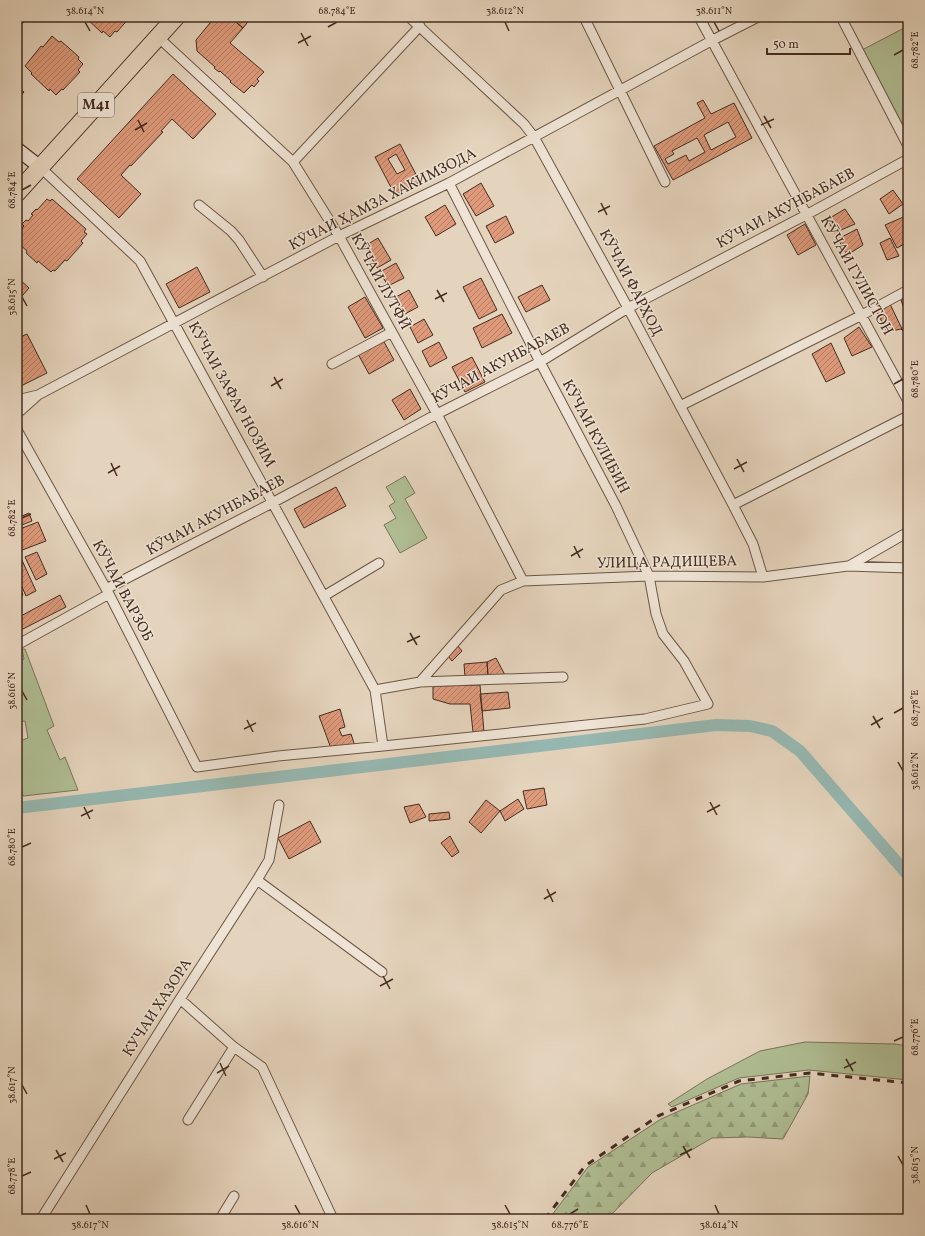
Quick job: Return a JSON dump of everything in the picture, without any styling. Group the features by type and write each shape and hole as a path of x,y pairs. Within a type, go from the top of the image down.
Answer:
{"highway":[{"path":"17,175 36,163 162,17"},
{"name":"M41","path":"17,193 36,163 176,17"}],"street":[{"name":"КӮЧАИ ФАРҲОД","path":"409,17 524,124 534,137 628,308 733,505 753,544 763,577"},
{"path":"584,17 665,182"},
{"name":"КӮЧАИ ГУЛИСТОН","path":"699,17 908,401"},
{"name":"КӮЧАИ ҲАМЗА ХАКИМЗОДА","path":"17,400 38,395 339,236 449,184 711,41 758,17"},
{"path":"841,17 908,146"},
{"path":"293,162 420,26"},
{"name":"КӮЧАИ ЛУТФӢ","path":"158,37 293,162 339,236 392,332 437,414 523,581"},
{"name":"КӮЧАИ ЗАФАР НОЗИМ","path":"17,149 36,163 140,261 375,690"},
{"name":"КӮЧАИ АКУНБАБАЕВ","path":"17,644 108,592 437,414 540,362 628,308 806,215 908,159"},
{"name":"КӮЧАИ КУЛИБИН","path":"383,746 645,720 708,704 684,662 663,634 656,614 649,576 616,506 449,184"},
{"path":"199,205 231,231 239,240 262,277"},
{"path":"680,406 862,315 908,290"},
{"path":"332,364 392,332"},
{"path":"17,414 38,395"},
{"path":"733,505 908,416"},
{"name":"КӮЧАИ ВАРЗОБ","path":"17,430 108,592 198,767 278,756 383,746"},
{"path":"848,566 908,532"},
{"path":"324,596 379,563"},
{"name":"УЛИЦА РАДИЩЕВА","path":"420,682 501,590 523,581 649,576 763,577 848,566 908,568"},
{"path":"383,746 375,690 420,682 562,677"},
{"name":"КУЧАИ ХАЗОРА","path":"41,1219 269,860 279,805"},
{"path":"257,880 382,972"},
{"path":"180,1000 234,1047 262,1067 333,1219"},
{"path":"188,1120 234,1047"},
{"path":"220,1219 234,1196"}],"green space":[{"path":"906,27 908,31 908,141 860,51"},
{"path":"405,476 415,493 405,499 427,538 400,553 384,525 396,518 389,506 395,502 386,487"},
{"path":"22,649 25,649 54,726 47,730 60,760 65,757 78,790 23,796 17,771 17,742 28,738 25,721 17,722 17,664 24,659"},
{"path":"805,1042 895,1044 908,1046 908,1080 809,1070 739,1078 672,1107 668,1104 707,1079 760,1051"},
{"path":"810,1076 808,1094 783,1139 748,1137 712,1138 652,1173 607,1219 549,1219 588,1167 661,1119 741,1084"}],"building":[{"path":"17,17 29,17 17,29"},
{"path":"85,17 130,17 117,32 115,31 110,37 103,31 102,33"},
{"path":"215,17 230,17 243,28 230,43 264,72 257,79 259,81 254,87 252,85 244,93 230,82 231,81 220,71 219,72 214,68 215,67 197,51 196,40"},
{"path":"230,17 252,17 243,28"},
{"path":"52,36 59,42 61,41 79,57 78,59 83,64 78,70 80,72 63,90 62,89 56,95 50,89 49,91 31,74 32,73 25,66 41,46 43,47"},
{"path":"173,74 216,114 193,139 172,119 161,131 163,132 121,175 141,194 119,218 77,179"},
{"path":"17,86 24,92 17,100"},
{"path":"703,100 711,114 734,103 752,138 673,180 654,146 705,118 697,103","holes":["728,122 736,137 711,150 704,135","697,138 705,152 689,161 686,155 668,164 665,159 674,154 672,151"]},
{"path":"400,144 420,182 395,195 375,157","holes":["396,154 405,170 397,174 388,159"]},
{"path":"481,183 494,206 476,216 463,194"},
{"path":"893,190 903,204 889,214 880,199"},
{"path":"47,199 50,201 52,199 86,229 84,232 87,234 81,241 83,243 67,261 65,260 55,271 53,270 51,272 38,261 37,263 17,242 17,234 24,226 22,224 26,220 28,221 33,215 31,214"},
{"path":"445,205 456,224 436,236 425,217"},
{"path":"845,209 855,224 834,233 828,219"},
{"path":"908,215 908,242 897,248 885,225"},
{"path":"506,216 514,233 495,243 486,226"},
{"path":"805,224 816,245 798,255 787,235"},
{"path":"857,229 863,245 847,255 838,239"},
{"path":"378,238 391,260 377,268 365,246"},
{"path":"890,238 899,256 887,260 880,243"},
{"path":"396,263 404,278 388,286 380,272"},
{"path":"197,267 210,292 179,308 166,284"},
{"path":"17,277 29,288 17,302"},
{"path":"481,278 497,310 479,319 463,287"},
{"path":"542,285 550,300 526,312 518,297"},
{"path":"409,290 418,307 403,315 394,298"},
{"path":"908,293 908,304 903,306 900,297"},
{"path":"365,297 383,328 365,338 348,307"},
{"path":"890,304 903,331 901,329 887,332 876,310"},
{"path":"502,314 512,333 482,348 473,328"},
{"path":"424,319 433,335 418,343 410,327"},
{"path":"859,327 872,347 852,356 844,338"},
{"path":"27,334 47,373 17,388 17,335 18,338"},
{"path":"383,340 394,360 369,374 358,354"},
{"path":"439,342 447,358 430,367 422,351"},
{"path":"831,343 845,373 826,382 812,354"},
{"path":"472,357 485,382 465,392 452,367"},
{"path":"410,389 421,409 404,420 392,400"},
{"path":"336,487 346,506 304,528 294,509"},
{"path":"29,513 32,521 17,527 17,518"},
{"path":"38,522 46,541 17,552 17,530"},
{"path":"37,552 47,574 36,580 25,557"},
{"path":"21,558 36,591 26,596 17,576 17,560"},
{"path":"17,581 23,595 17,598"},
{"path":"60,595 66,607 17,632 17,618"},
{"path":"457,645 462,651 452,661 447,655"},
{"path":"496,658 505,675 488,676 487,662"},
{"path":"487,662 488,676 465,677 464,664"},
{"path":"480,685 484,732 473,732 470,704 450,704 433,699 433,686"},
{"path":"508,692 510,708 482,711 480,694"},
{"path":"340,709 345,727 339,729 342,736 351,734 355,746 332,751 319,716"},
{"path":"544,788 547,805 527,809 523,791"},
{"path":"518,799 524,809 505,821 500,811"},
{"path":"486,800 500,811 481,833 469,822"},
{"path":"419,804 426,817 410,823 404,807"},
{"path":"449,812 450,819 429,821 429,814"},
{"path":"310,821 321,842 289,859 278,838"},
{"path":"450,836 459,852 452,857 441,843"}],"waterway":[{"path":"17,808 716,725 750,726 772,731 800,751 908,875"}],"railway":[{"path":"545,1219 585,1166 658,1116 739,1081 810,1073 908,1083"}]}
